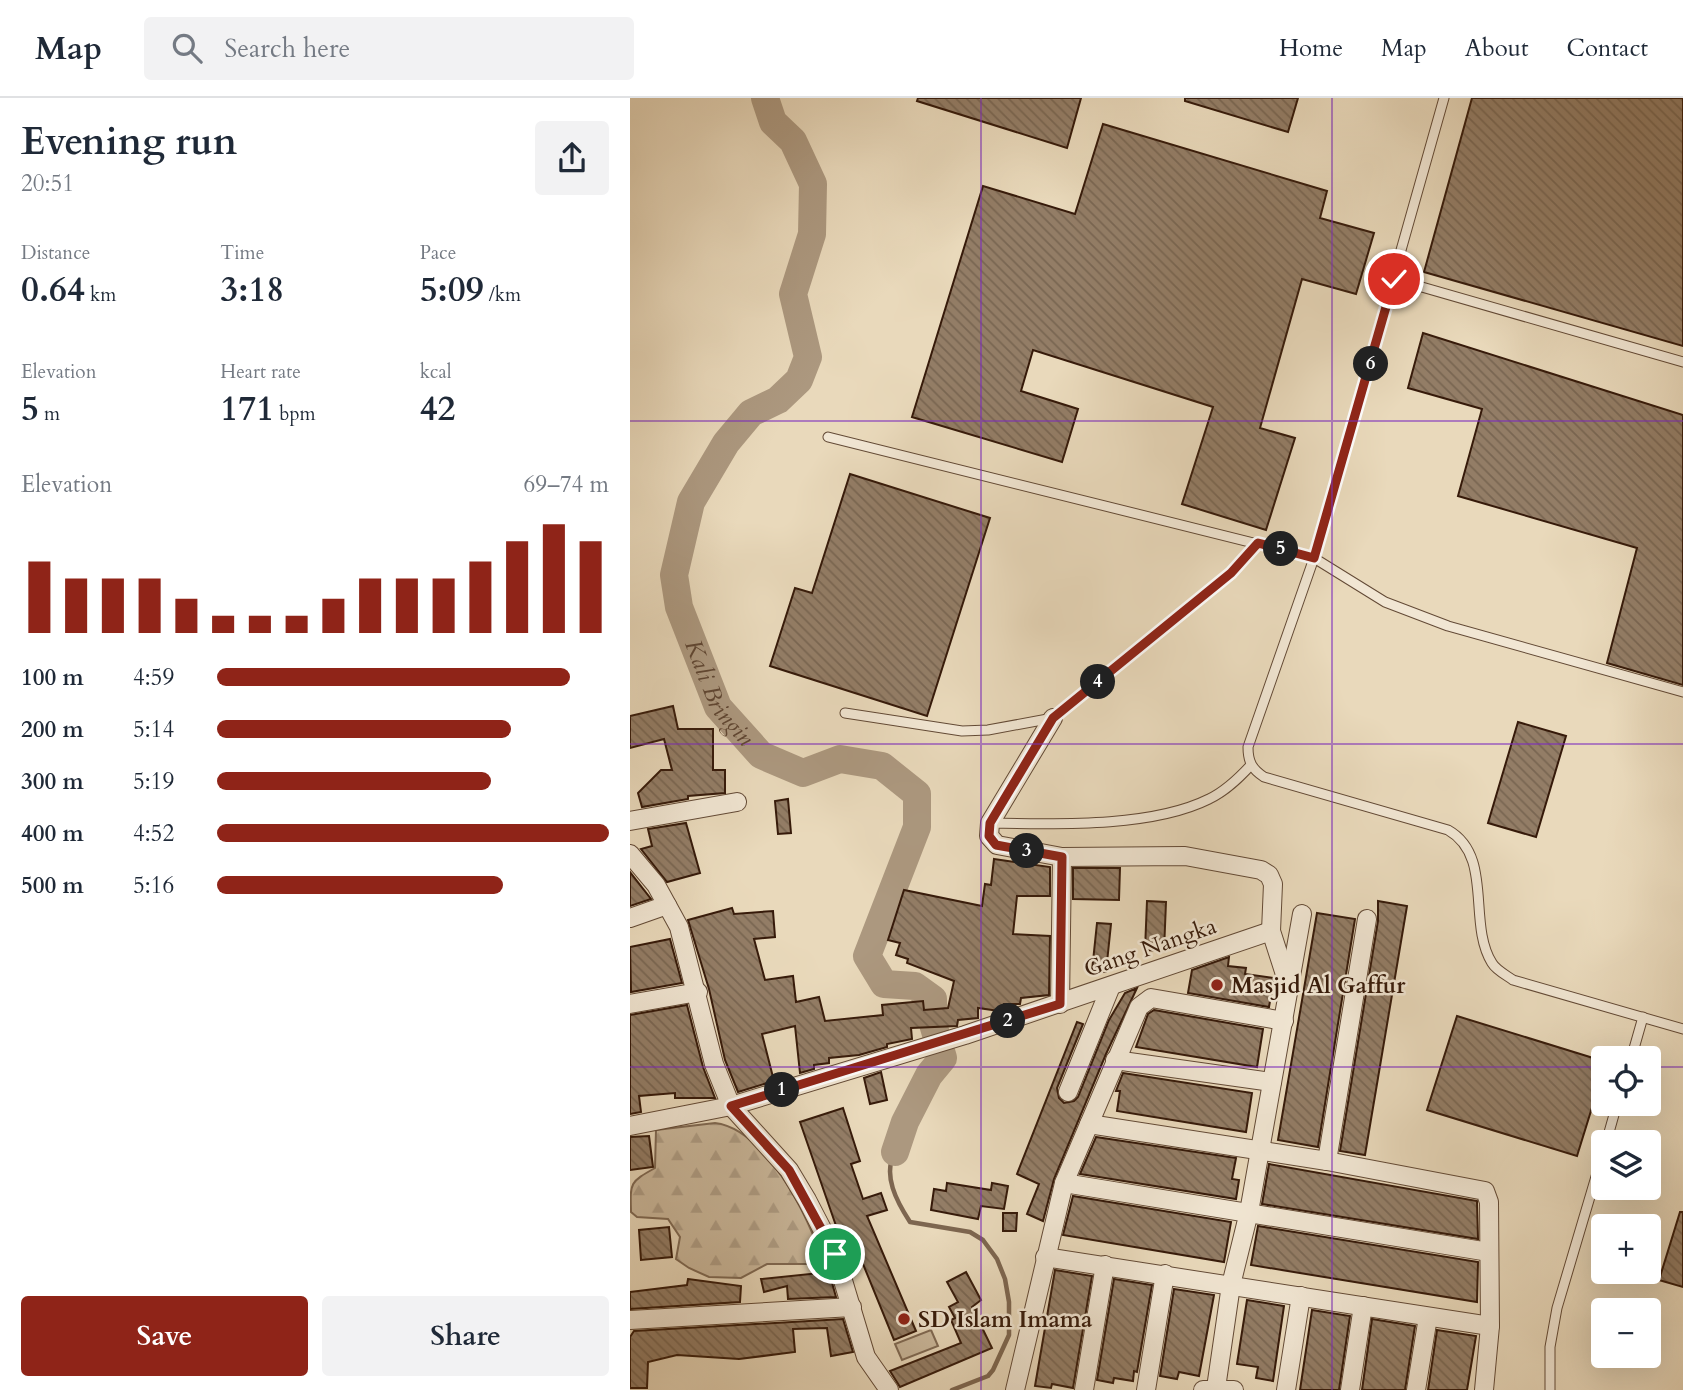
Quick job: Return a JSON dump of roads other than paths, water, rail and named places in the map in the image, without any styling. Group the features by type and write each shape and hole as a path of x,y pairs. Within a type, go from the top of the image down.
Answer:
{"street":[{"path":"1053,718 990,823 989,836 996,845 1062,857 1171,855 1261,870 1269,875 1273,884 1271,931 1289,987"},
{"path":"630,821 737,802"},
{"path":"630,854 656,885 679,926 714,1063 731,1106 795,1180 835,1254 866,1357 888,1390"},
{"path":"1060,1004 1062,857"},
{"path":"630,918 667,905"},
{"path":"1218,1389 1232,1279 1249,1212 1302,915"},
{"path":"1327,1161 1367,919"},
{"name":"Gang Nangka","path":"731,1106 931,1043 965,1035 1271,931"},
{"path":"1068,1092 1111,986"},
{"path":"630,1004 698,992"},
{"path":"1015,1390 1064,1183 1139,1007 1151,998 1284,1021"},
{"path":"1115,1060 1272,1082"},
{"path":"630,1126 731,1106"},
{"path":"1089,1124 1327,1161 1473,1186 1485,1191 1489,1202 1489,1320 1484,1390"},
{"path":"1064,1183 1489,1252"},
{"path":"1046,1251 1165,1275 1232,1279 1301,1296 1428,1317 1489,1320"},
{"path":"1111,1263 1232,1279 1489,1320"},
{"path":"1084,1390 1111,1263"},
{"path":"1146,1390 1165,1275"},
{"path":"1286,1390 1301,1296"},
{"path":"1350,1390 1363,1306"},
{"path":"630,1320 852,1307"},
{"path":"1416,1390 1428,1317"}],"lane":[{"path":"1444,98 1314,558 1248,747 1251,765 1264,778 1448,830 1462,838 1469,847 1473,861 1484,946 1493,966 1513,980 1683,1029"},
{"path":"1394,279 1683,362"},
{"path":"828,437 1314,558 1385,602 1448,626 1683,692"},
{"path":"845,713 961,732 1053,718 1231,573 1258,543"},
{"path":"990,823 1146,817 1209,799 1239,779 1251,765"},
{"path":"1635,1046 1643,1017"},
{"path":"1550,1390 1550,1347 1557,1308 1591,1193"}],"waterway":[{"name":"Kali Bringin","path":"765,98 773,122 793,141 813,184 812,234 793,294 808,357 799,380 778,400 751,413 726,443 691,502 674,575 679,607 718,707 761,755 803,773 840,759 882,766 917,794 917,827 867,956 884,984 915,986 933,999 933,1024 943,1058 929,1075 905,1122 895,1152"},
{"path":"895,1152 891,1161 891,1179 896,1197 910,1222 970,1232 983,1240 997,1259 1005,1279 1009,1302 1009,1335 993,1370 988,1376 952,1390"}],"place":[{"name":"Masjid Al Gaffur","path":"1217,985"},
{"name":"SD Islam Imama","path":"904,1319"}]}
